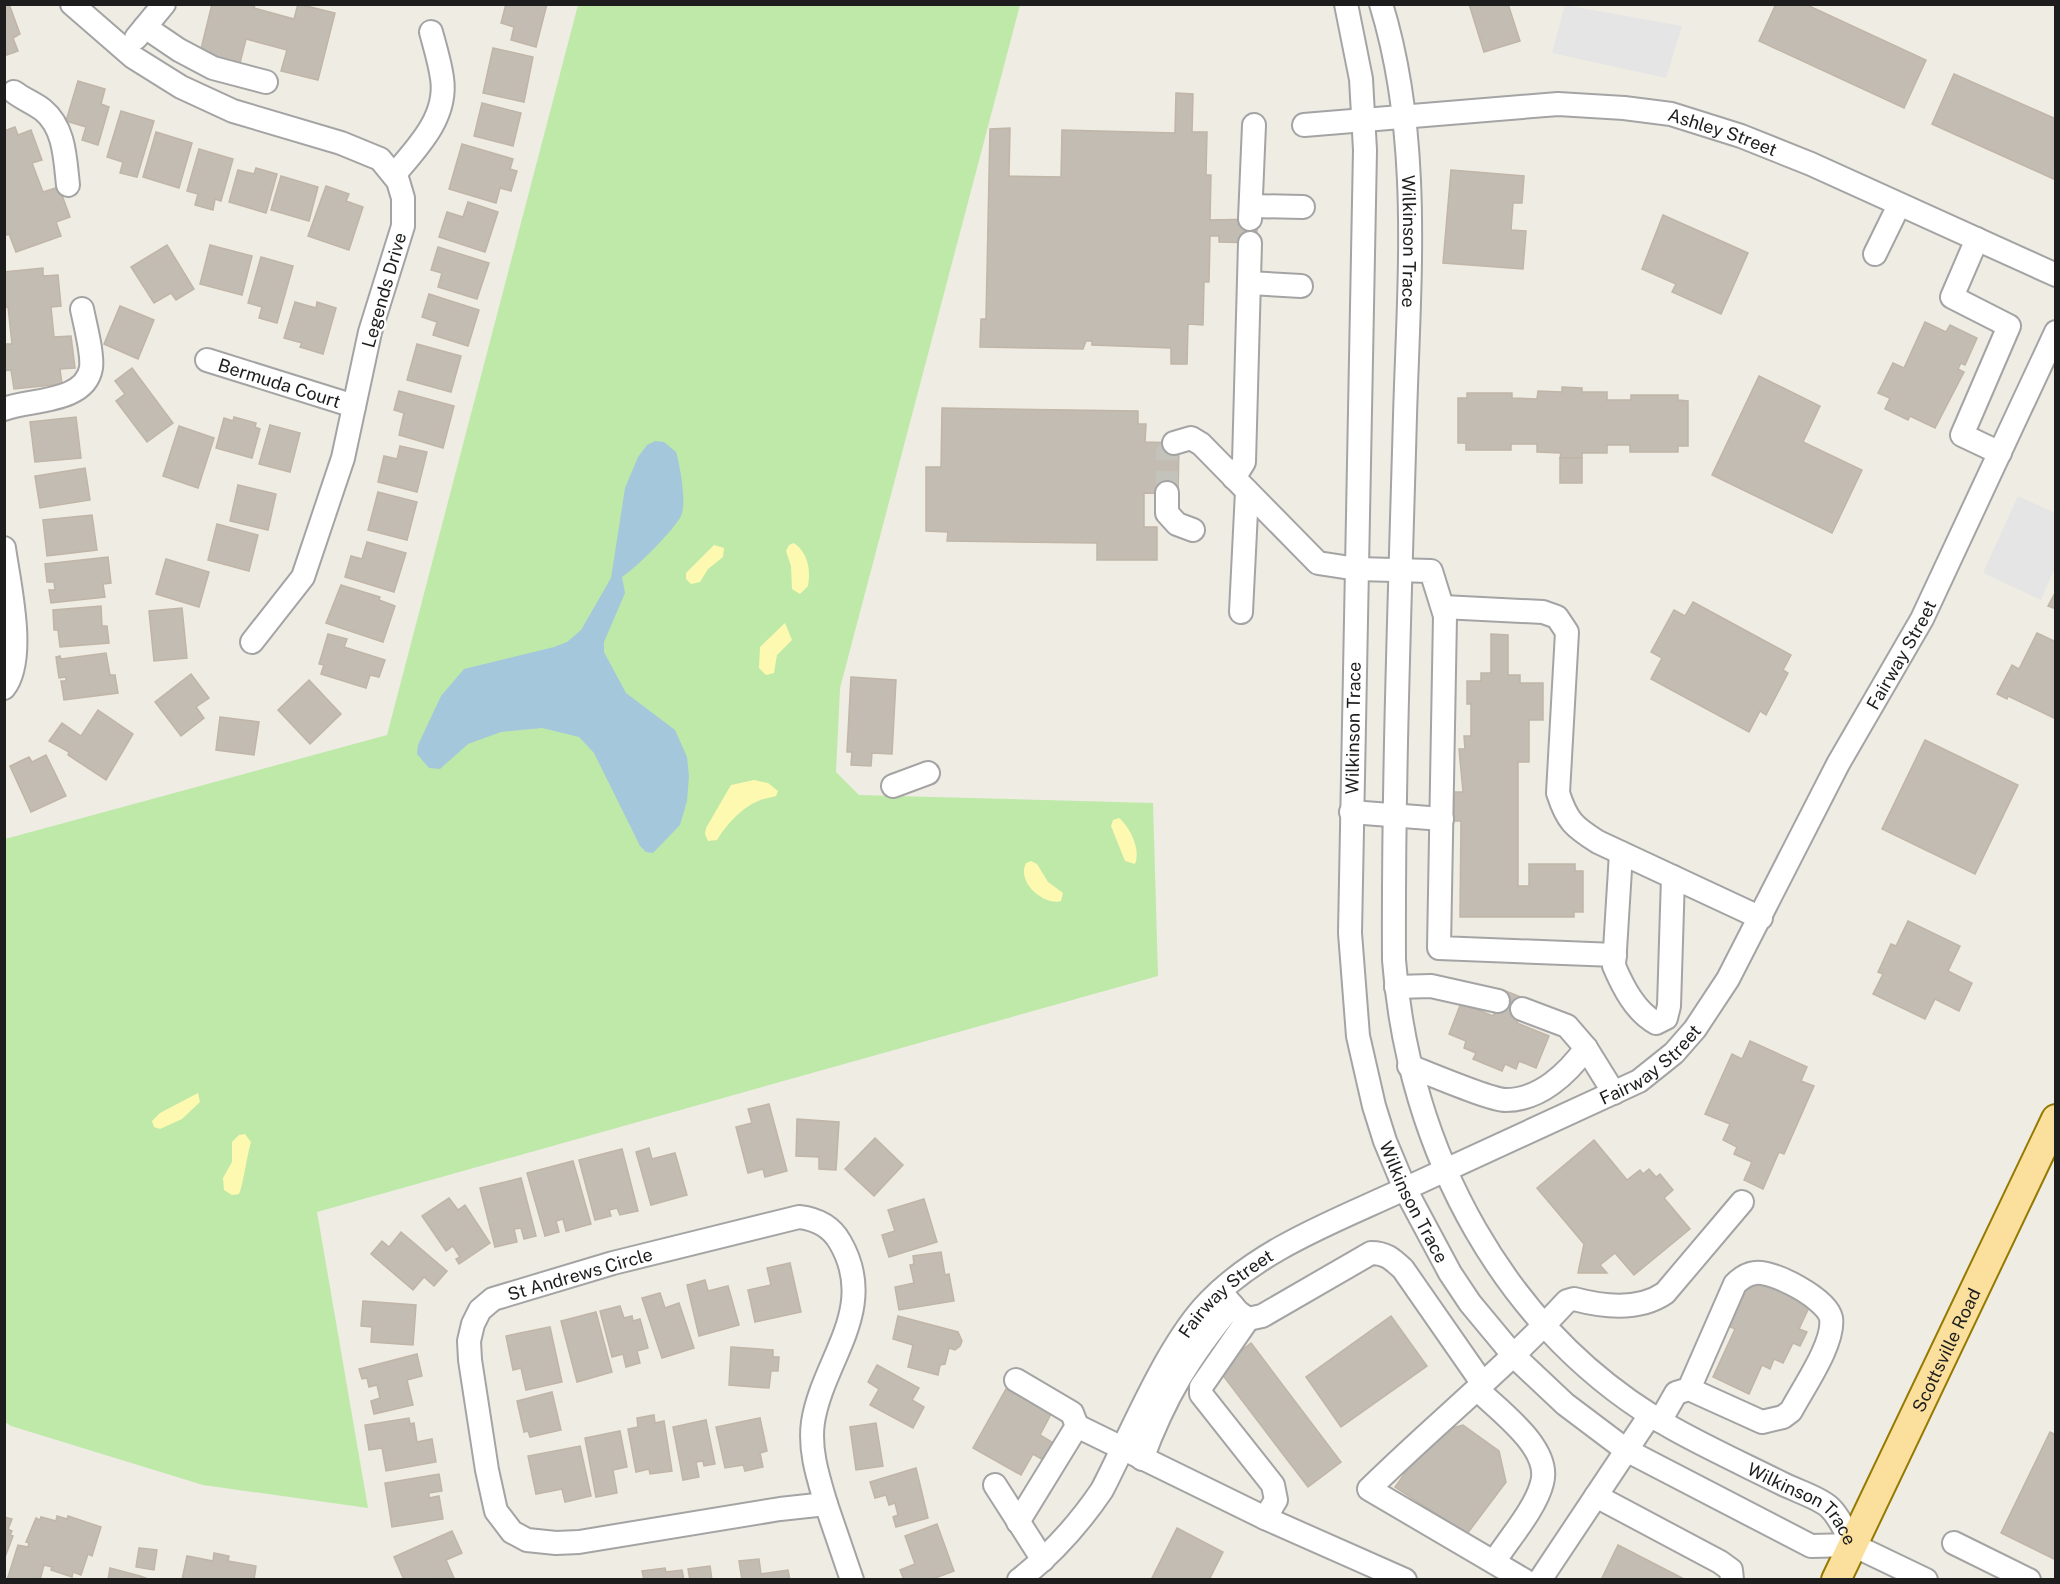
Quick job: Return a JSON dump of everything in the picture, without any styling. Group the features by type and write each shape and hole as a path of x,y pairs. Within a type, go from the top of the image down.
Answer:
{"main road":[{"name":"Scottsville Road","path":"1836,1580 2055,1119"}],"street":[{"name":"Legends Drive","path":"72,4 125,51 157,73 207,100 244,114 362,150 380,159 394,175 404,198 403,226 370,332 344,458 303,577 252,642"},
{"path":"125,51 164,4"},
{"name":"Wilkinson Trace","path":"1346,4 1356,46 1364,121 1351,812 1351,968 1358,1036 1374,1106 1404,1189 1450,1273 1477,1312 1514,1356 1565,1404 1626,1450 1811,1546 1853,1545"},
{"name":"Wilkinson Trace","path":"1381,4 1398,69 1405,118 1409,187 1394,921 1396,987 1409,1066 1429,1135 1464,1212 1491,1256 1545,1325 1597,1375 1655,1418 1707,1447 1829,1507 1853,1545"},
{"path":"145,27 179,50 213,68 266,82"},
{"path":"394,175 431,128 439,110 442,80 431,32"},
{"path":"13,92 43,110 56,127 63,145 68,185"},
{"name":"Ashley Street","path":"1304,125 1558,105 1624,108 1671,114 1742,136 1977,239 2055,276"},
{"path":"1254,125 1251,212 1303,207"},
{"path":"1875,254 1899,205"},
{"path":"1977,239 1953,297 2009,326 1962,435 2000,453"},
{"path":"1241,612 1241,484 1244,462 1250,243"},
{"path":"1249,283 1301,286"},
{"path":"4,409 74,393 86,382 91,367 82,309"},
{"name":"Fairway Street","path":"1019,1580 1043,1560 1088,1511 1132,1454 1174,1349 1203,1308 1233,1305 1259,1263 1303,1237 1639,1081 1674,1053 1695,1029 1728,979 1838,764 1922,618 2055,332"},
{"name":"Bermuda Court","path":"207,360 354,406"},
{"path":"1174,443 1191,438 1202,444 1318,563 1357,569 1431,571 1446,616 1439,948 1615,955"},
{"path":"1167,493 1167,513 1177,524 1193,530"},
{"path":"4,548 15,656 13,674 4,688"},
{"path":"1443,608 1543,612 1557,617 1567,632 1558,793 1565,815 1576,828 1621,853 1761,918"},
{"path":"893,786 928,773"},
{"path":"1351,812 1442,819"},
{"path":"1621,853 1614,966 1621,983 1644,1016 1656,1023 1666,1018 1669,1006 1673,877"},
{"path":"1396,987 1431,986 1498,1001"},
{"path":"1522,1009 1567,1026 1586,1048 1614,1093"},
{"path":"1409,1066 1504,1101 1524,1098 1550,1085 1570,1069 1586,1048"},
{"path":"1524,1580 1369,1489 1514,1356 1568,1302 1575,1299 1635,1306 1652,1302 1665,1293 1742,1202"},
{"name":"St Andrews Circle","path":"826,1504 760,1512 579,1542 536,1542 512,1532 496,1511 487,1470 470,1360 470,1333 476,1317 493,1299 533,1286 782,1220 799,1217 816,1220 836,1235 845,1251 852,1280 854,1300 844,1341 817,1401 812,1424 814,1459 826,1504 852,1580"},
{"path":"1265,1518 1276,1500 1273,1485 1202,1394 1201,1387 1233,1305 1262,1316 1371,1253 1381,1253 1403,1269 1480,1387 1537,1451 1544,1469 1539,1492 1494,1562"},
{"path":"1540,1580 1626,1450 1677,1393 1689,1389 1762,1422 1774,1420 1791,1411 1828,1341 1831,1317 1825,1305 1812,1294 1768,1273 1756,1272 1744,1276 1736,1284 1689,1389"},
{"path":"1016,1380 1072,1413 1077,1426 1265,1518 1405,1580"},
{"path":"1018,1522 1077,1426"},
{"path":"995,1485 1043,1560"},
{"path":"1596,1496 1720,1562 1731,1570 1732,1580"},
{"path":"1954,1543 2029,1580"},
{"path":"1853,1545 1926,1580"}],"green space":[{"path":"578,5 1020,5 840,688 836,772 859,795 1153,803 1158,976 317,1212 368,1508 203,1485 11,1426 5,1422 5,839 387,735"}],"sand":[{"path":"794,543 803,552 809,568 808,586 800,594 792,589 791,566 786,551 789,545"},
{"path":"714,545 724,548 723,557 708,569 700,582 691,584 686,579 686,573"},
{"path":"785,623 792,640 777,655 774,673 766,675 759,668 760,647"},
{"path":"754,780 768,783 778,791 776,796 751,804 730,823 717,840 708,841 705,834 706,828 731,785"},
{"path":"1119,818 1133,839 1137,852 1135,864 1125,861 1111,826 1113,820"},
{"path":"1031,861 1037,864 1048,882 1063,893 1061,901 1047,900 1028,885 1024,871 1026,863"},
{"path":"198,1093 200,1102 182,1119 160,1129 154,1127 152,1121 160,1113"},
{"path":"245,1134 251,1142 239,1194 232,1195 224,1190 223,1178 232,1162 232,1142 239,1135"}],"shaded area":[{"path":"1565,5 1682,26 1666,78 1552,53"},
{"path":"2018,496 2055,513 2055,567 2041,600 1983,573"}],"water":[{"path":"655,441 664,442 676,452 682,484 683,510 677,522 663,539 622,577 625,593 604,642 604,652 626,693 675,730 687,757 689,776 687,801 680,825 653,853 646,852 640,846 594,753 579,737 542,728 501,732 468,744 440,769 429,768 417,754 418,745 441,696 464,669 554,647 567,642 581,630 611,578 625,488 638,457 647,445"}],"building":[{"path":"4,4 9,4 20,34 13,38 18,51 4,56"},
{"path":"212,4 255,4 254,8 294,19 298,4 335,13 318,80 281,71 287,50 246,39 240,63 200,53"},
{"path":"506,4 547,4 536,47 511,40 514,27 501,23"},
{"path":"1469,4 1508,4 1520,41 1484,52"},
{"path":"1776,4 1805,4 1926,60 1904,108 1759,41"},
{"path":"493,48 533,57 524,102 483,93"},
{"path":"1954,74 2056,119 2056,180 1932,124"},
{"path":"78,81 105,89 101,104 109,107 98,145 82,140 86,127 66,121"},
{"path":"1176,93 1193,94 1192,132 1207,132 1206,175 1211,175 1210,220 1257,219 1257,243 1219,242 1219,236 1210,236 1209,282 1204,282 1203,325 1188,324 1187,364 1171,364 1171,348 1092,345 1092,341 1086,341 1083,349 980,347 981,319 986,319 990,129 1010,128 1009,176 1061,177 1062,130 1175,133"},
{"path":"482,103 521,113 513,146 474,136"},
{"path":"121,111 154,121 137,177 120,173 123,162 107,157"},
{"path":"15,127 18,135 31,130 42,160 32,163 43,192 59,187 70,217 56,222 61,236 16,252 9,234 4,236 4,131"},
{"path":"156,132 192,143 179,188 143,177"},
{"path":"462,144 513,159 510,169 517,171 511,191 500,188 496,203 449,189"},
{"path":"199,149 233,159 221,201 215,199 213,210 195,205 198,194 187,191"},
{"path":"256,168 277,174 266,213 229,202 238,170 254,174"},
{"path":"1451,170 1524,176 1522,203 1513,203 1511,230 1526,231 1523,269 1443,263"},
{"path":"281,176 318,187 309,221 271,210"},
{"path":"326,186 349,194 346,201 363,207 349,250 308,236"},
{"path":"468,202 498,212 485,252 439,237 447,212 463,217"},
{"path":"1663,215 1748,253 1721,314 1672,292 1676,284 1642,269"},
{"path":"167,245 194,289 176,300 171,293 154,303 131,267"},
{"path":"210,245 252,256 242,295 200,284"},
{"path":"438,247 489,263 477,299 438,287 442,273 431,270"},
{"path":"261,257 293,266 277,323 259,318 262,307 248,303"},
{"path":"43,268 43,276 58,275 61,306 51,307 54,337 71,336 75,368 60,369 62,384 14,389 11,370 4,371 4,344 12,344 8,307 4,307 4,272"},
{"path":"429,294 479,310 468,346 433,335 437,322 422,317"},
{"path":"295,302 316,308 317,302 336,308 323,354 300,347 302,343 284,338"},
{"path":"120,306 154,320 138,359 104,344"},
{"path":"1925,322 1946,332 1950,325 1977,338 1965,365 1961,363 1958,369 1964,372 1935,428 1910,416 1908,420 1885,409 1890,398 1878,393 1893,363 1904,368"},
{"path":"417,344 461,356 451,392 407,380"},
{"path":"132,368 173,423 147,442 116,401 125,394 115,381"},
{"path":"1759,376 1820,406 1803,442 1862,470 1832,533 1712,475"},
{"path":"1562,387 1582,388 1582,392 1607,392 1607,400 1631,400 1631,395 1678,395 1678,400 1688,401 1688,446 1678,446 1678,452 1630,452 1630,445 1607,445 1607,453 1582,453 1582,458 1560,458 1561,453 1537,452 1537,444 1511,444 1511,450 1466,450 1466,443 1458,443 1458,398 1467,398 1467,393 1512,393 1512,398 1537,399 1538,391 1562,392"},
{"path":"399,391 454,406 443,448 399,435 404,413 394,410"},
{"path":"942,408 1138,411 1138,424 1146,424 1145,442 1179,443 1178,494 1144,493 1144,527 1157,527 1157,560 1097,560 1097,543 947,541 948,532 926,531 926,467 941,467"},
{"path":"76,417 81,458 35,462 30,422"},
{"path":"234,417 256,423 255,427 260,429 252,458 216,448 224,418 233,421"},
{"path":"270,425 300,433 290,472 259,464"},
{"path":"179,426 214,438 198,488 163,476"},
{"path":"400,446 427,452 417,492 378,482 384,456 397,459"},
{"path":"1560,458 1582,458 1582,483 1560,483"},
{"path":"85,468 90,500 40,508 35,476"},
{"path":"238,485 276,494 268,530 230,521"},
{"path":"378,492 417,502 407,540 368,530"},
{"path":"92,515 97,550 47,556 43,520"},
{"path":"217,524 258,535 249,571 208,560"},
{"path":"367,542 406,553 394,592 345,577 351,556 362,559"},
{"path":"108,557 111,583 103,584 105,597 51,603 49,590 55,590 54,582 47,582 45,564"},
{"path":"166,559 209,572 199,607 156,594"},
{"path":"341,585 380,597 379,600 395,606 383,642 326,623"},
{"path":"2056,591 2056,609 2048,606"},
{"path":"1693,602 1791,655 1783,670 1788,673 1766,715 1760,711 1749,732 1651,679 1662,658 1651,652 1674,610 1685,616"},
{"path":"101,606 102,626 107,626 109,643 60,647 58,630 54,630 53,610"},
{"path":"182,608 187,658 154,661 149,611"},
{"path":"2037,633 2056,642 2056,719 2008,696 2007,699 1997,694 2012,665 2019,669"},
{"path":"328,634 347,639 344,647 385,660 379,677 370,675 366,688 321,674 324,665 319,664"},
{"path":"1491,634 1508,635 1508,675 1520,675 1520,683 1543,683 1543,720 1529,720 1529,762 1518,762 1518,886 1529,886 1529,864 1575,864 1575,871 1583,871 1583,912 1574,912 1574,917 1460,917 1461,821 1454,821 1454,792 1463,792 1459,749 1465,749 1464,736 1471,736 1471,704 1467,704 1467,681 1481,681 1481,673 1491,673"},
{"path":"106,653 110,675 115,675 118,693 64,700 61,681 66,681 66,677 59,678 56,657 60,656 61,659"},
{"path":"191,674 209,698 196,707 204,718 181,736 155,702"},
{"path":"851,677 896,680 892,754 872,753 871,766 851,765 852,752 847,752"},
{"path":"309,680 341,714 310,744 278,710"},
{"path":"98,710 133,734 106,780 68,755 69,752 49,741 62,723 81,736"},
{"path":"220,717 259,722 254,755 216,750"},
{"path":"1925,740 2018,785 1975,874 1882,829"},
{"path":"46,755 66,796 31,812 10,766 29,757 32,762"},
{"path":"1908,921 1960,946 1948,971 1972,983 1959,1011 1935,999 1925,1019 1873,994 1883,974 1878,972 1891,944 1896,946"},
{"path":"1503,990 1526,999 1517,1023 1549,1036 1536,1068 1519,1061 1516,1069 1505,1064 1502,1071 1473,1059 1476,1053 1464,1048 1466,1041 1449,1034 1461,1003 1493,1016"},
{"path":"1750,1041 1807,1067 1801,1081 1814,1086 1784,1154 1779,1152 1763,1189 1744,1180 1752,1162 1734,1154 1737,1147 1723,1140 1730,1124 1705,1114 1732,1054 1742,1059"},
{"path":"769,1104 787,1171 765,1177 763,1169 748,1173 736,1127 752,1123 748,1109"},
{"path":"797,1119 839,1122 836,1170 819,1169 819,1157 796,1156"},
{"path":"875,1138 903,1165 874,1196 845,1169"},
{"path":"1594,1140 1627,1180 1640,1170 1643,1174 1649,1169 1656,1177 1660,1174 1673,1190 1664,1198 1690,1229 1634,1275 1615,1253 1600,1265 1607,1273 1578,1273 1584,1244 1537,1188"},
{"path":"649,1148 652,1159 675,1153 687,1195 651,1205 636,1152"},
{"path":"622,1149 638,1211 620,1215 617,1208 609,1210 611,1216 595,1220 579,1160"},
{"path":"573,1161 591,1224 566,1231 563,1219 556,1221 559,1232 545,1236 527,1173"},
{"path":"521,1178 536,1236 524,1239 521,1228 514,1229 517,1242 495,1247 480,1188"},
{"path":"449,1198 458,1210 465,1205 490,1243 459,1264 456,1259 460,1257 453,1246 446,1251 422,1216"},
{"path":"924,1199 937,1242 889,1257 882,1235 895,1231 888,1210"},
{"path":"401,1232 447,1271 434,1286 424,1277 413,1290 371,1254 382,1241 389,1247"},
{"path":"941,1252 945,1275 949,1274 954,1301 899,1310 895,1287 914,1283 910,1265 914,1264 913,1256"},
{"path":"790,1263 801,1312 755,1322 748,1290 771,1285 767,1268"},
{"path":"1749,1279 1813,1299 1799,1329 1807,1332 1800,1346 1793,1343 1783,1363 1774,1359 1770,1369 1762,1365 1749,1394 1713,1377 1735,1329 1726,1325"},
{"path":"705,1280 708,1291 728,1286 739,1325 699,1336 687,1285"},
{"path":"660,1293 665,1308 679,1303 694,1348 662,1358 642,1298"},
{"path":"363,1301 416,1305 413,1345 371,1342 372,1327 361,1326"},
{"path":"620,1306 624,1318 632,1316 633,1321 640,1319 648,1348 637,1351 640,1363 626,1367 623,1354 612,1357 600,1311"},
{"path":"596,1312 612,1372 577,1382 561,1321"},
{"path":"898,1316 958,1332 962,1341 960,1346 955,1350 949,1348 945,1364 940,1365 938,1375 908,1367 913,1345 893,1339"},
{"path":"1391,1316 1427,1366 1341,1427 1306,1377"},
{"path":"550,1327 562,1382 526,1390 521,1368 513,1370 506,1336"},
{"path":"1251,1343 1341,1462 1308,1487 1218,1369"},
{"path":"731,1347 773,1350 773,1357 779,1357 778,1371 771,1371 769,1388 729,1385"},
{"path":"417,1354 422,1376 407,1380 413,1405 374,1414 371,1401 380,1398 377,1385 369,1387 367,1378 362,1379 359,1369"},
{"path":"877,1365 919,1388 912,1400 924,1407 913,1428 870,1405 879,1389 868,1382"},
{"path":"1006,1389 1051,1414 1040,1435 1060,1447 1050,1464 1033,1454 1021,1475 973,1448"},
{"path":"552,1392 561,1430 530,1437 528,1431 524,1432 517,1401"},
{"path":"654,1415 655,1423 664,1421 672,1471 650,1474 649,1469 636,1472 628,1429 638,1427 637,1418"},
{"path":"409,1418 410,1424 414,1423 417,1442 432,1439 436,1462 386,1471 382,1448 369,1450 365,1425"},
{"path":"760,1418 767,1451 760,1453 763,1467 745,1471 743,1465 725,1468 716,1427"},
{"path":"706,1420 715,1464 704,1466 703,1461 696,1462 699,1477 683,1480 673,1427"},
{"path":"876,1423 883,1466 856,1470 850,1427"},
{"path":"1463,1425 1499,1451 1506,1482 1467,1534 1395,1487 1434,1433"},
{"path":"620,1431 627,1467 613,1470 617,1493 596,1497 585,1438"},
{"path":"2050,1432 2056,1435 2056,1560 2001,1533"},
{"path":"580,1446 591,1496 565,1502 562,1489 536,1494 528,1456"},
{"path":"916,1468 928,1518 896,1527 893,1517 898,1515 895,1503 889,1505 886,1495 875,1498 870,1482"},
{"path":"439,1474 442,1491 429,1493 429,1498 439,1496 443,1519 392,1527 385,1483"},
{"path":"57,1516 67,1519 68,1516 101,1527 92,1556 88,1554 81,1575 73,1572 72,1577 51,1570 52,1567 44,1565 40,1580 7,1580 18,1545 28,1547 29,1543 26,1542 36,1518 56,1521"},
{"path":"4,1517 12,1519 8,1529 12,1531 10,1535 13,1536 4,1560"},
{"path":"937,1524 954,1571 930,1580 904,1580 900,1570 915,1564 905,1536"},
{"path":"1177,1528 1223,1552 1209,1580 1151,1580"},
{"path":"452,1531 462,1553 446,1560 454,1578 404,1580 394,1557"},
{"path":"1618,1545 1686,1580 1601,1580"},
{"path":"139,1548 157,1550 154,1570 136,1567"},
{"path":"214,1553 229,1556 228,1561 256,1566 254,1580 182,1580 187,1556 213,1561"},
{"path":"759,1559 761,1574 788,1570 790,1580 742,1580 739,1561"},
{"path":"710,1566 712,1580 690,1580 688,1569"},
{"path":"110,1568 140,1576 151,1580 108,1580"},
{"path":"665,1568 666,1572 682,1570 684,1580 644,1580 642,1571"}],"tunnel":[{"path":"1167,493 1167,453 1174,443"}]}
